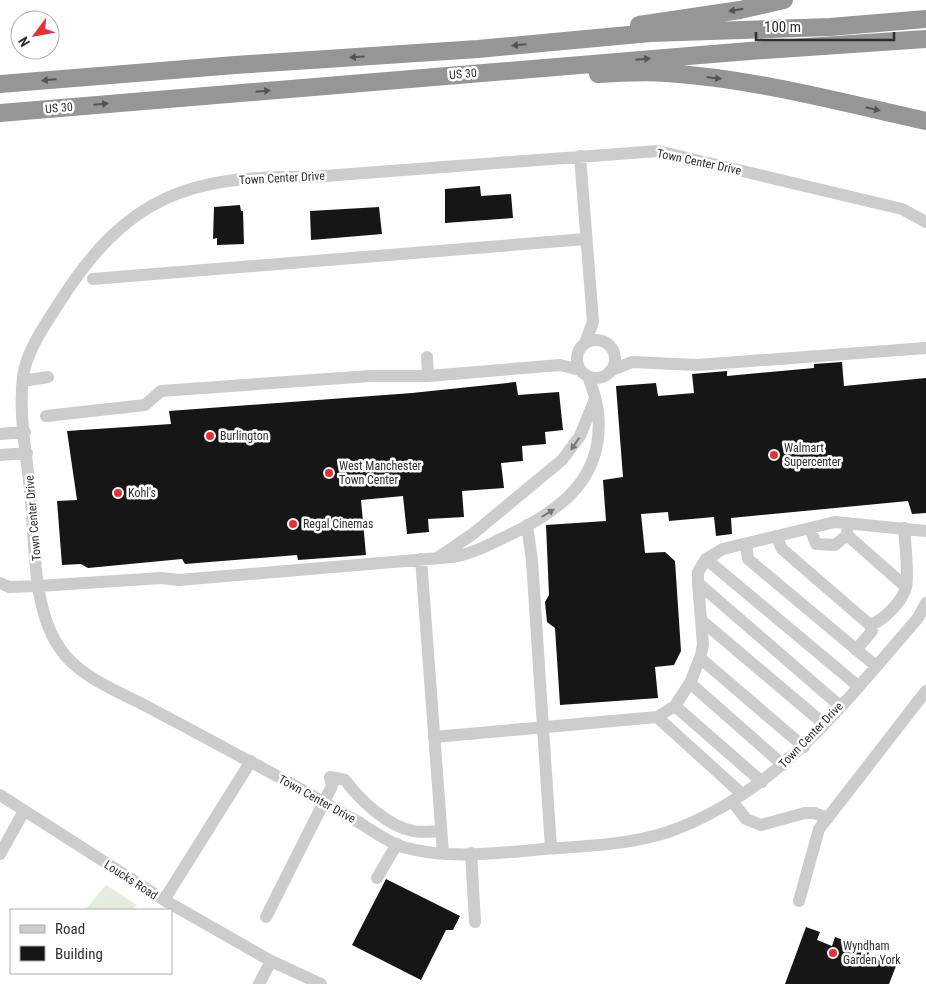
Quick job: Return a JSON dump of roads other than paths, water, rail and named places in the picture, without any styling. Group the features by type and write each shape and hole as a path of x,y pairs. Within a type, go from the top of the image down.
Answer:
{"highway":[{"path":"568,40 665,20 740,10 784,0"},
{"name":"US 30","path":"0,84 650,33 830,26 926,19"},
{"name":"US 30","path":"0,113 749,51 926,39"},
{"path":"420,78 666,72 734,81 819,96 926,121"}],"street":[{"name":"Town Center Drive","path":"926,222 902,209 658,151 311,177 241,180 189,189 140,212 120,226 86,264 50,318 30,357 23,381 22,410 28,453 43,617 60,650 89,676 250,761 397,844 443,853 471,854 604,844 667,832 737,798 762,782 804,746 876,666 922,621 926,603"},
{"path":"439,557 483,526 558,464 573,447 585,426 595,396 614,362 610,348 600,336 593,322 580,156"},
{"path":"93,279 586,239"},
{"path":"0,583 9,587 161,578 179,580 460,556 494,542 528,525 563,503 578,488 594,460 598,432 598,410 595,396 577,361 593,322"},
{"path":"560,365 594,340 632,362"},
{"path":"46,416 145,405 161,391 370,376 428,376 560,365 597,378 632,362 697,365 926,348"},
{"path":"427,357 428,376"},
{"path":"23,381 48,377"},
{"path":"585,426 598,432"},
{"path":"0,434 25,432"},
{"path":"0,455 28,453"},
{"path":"434,737 657,717 675,706 690,684 703,645 698,572 706,559 723,549 835,522 848,529 906,587"},
{"path":"528,525 551,848"},
{"path":"483,526 494,542"},
{"path":"810,528 816,544 836,545 848,529"},
{"path":"848,529 904,528 926,531"},
{"path":"870,625 880,622 894,607 906,587 904,528"},
{"path":"776,536 782,549 870,625 872,631 856,650"},
{"path":"746,544 748,559 876,666"},
{"path":"421,559 443,853"},
{"path":"706,559 858,686"},
{"path":"698,583 840,706"},
{"path":"701,620 824,724"},
{"path":"700,658 804,746"},
{"path":"690,684 783,764"},
{"path":"799,901 814,841 828,818 926,691"},
{"path":"675,706 762,782"},
{"path":"657,717 737,798 746,819 761,825 805,813 814,813 828,818"},
{"path":"164,900 250,761"},
{"path":"266,917 322,802 332,786 330,777 345,780 357,796 383,817 413,831 441,831"},
{"name":"Loucks Road","path":"0,795 164,900 271,960 321,984"},
{"path":"0,854 24,811"},
{"path":"378,878 397,844"},
{"path":"471,854 475,922"},
{"path":"258,984 271,960"}],"place":[{"name":"Burlington","path":"210,436"},
{"name":"Walmart Supercenter","path":"774,455"},
{"name":"West Manchester Town Center","path":"329,473"},
{"name":"Kohl's","path":"118,493"},
{"name":"Regal Cinemas","path":"293,524"},
{"name":"Wyndham Garden York","path":"833,953"}]}
